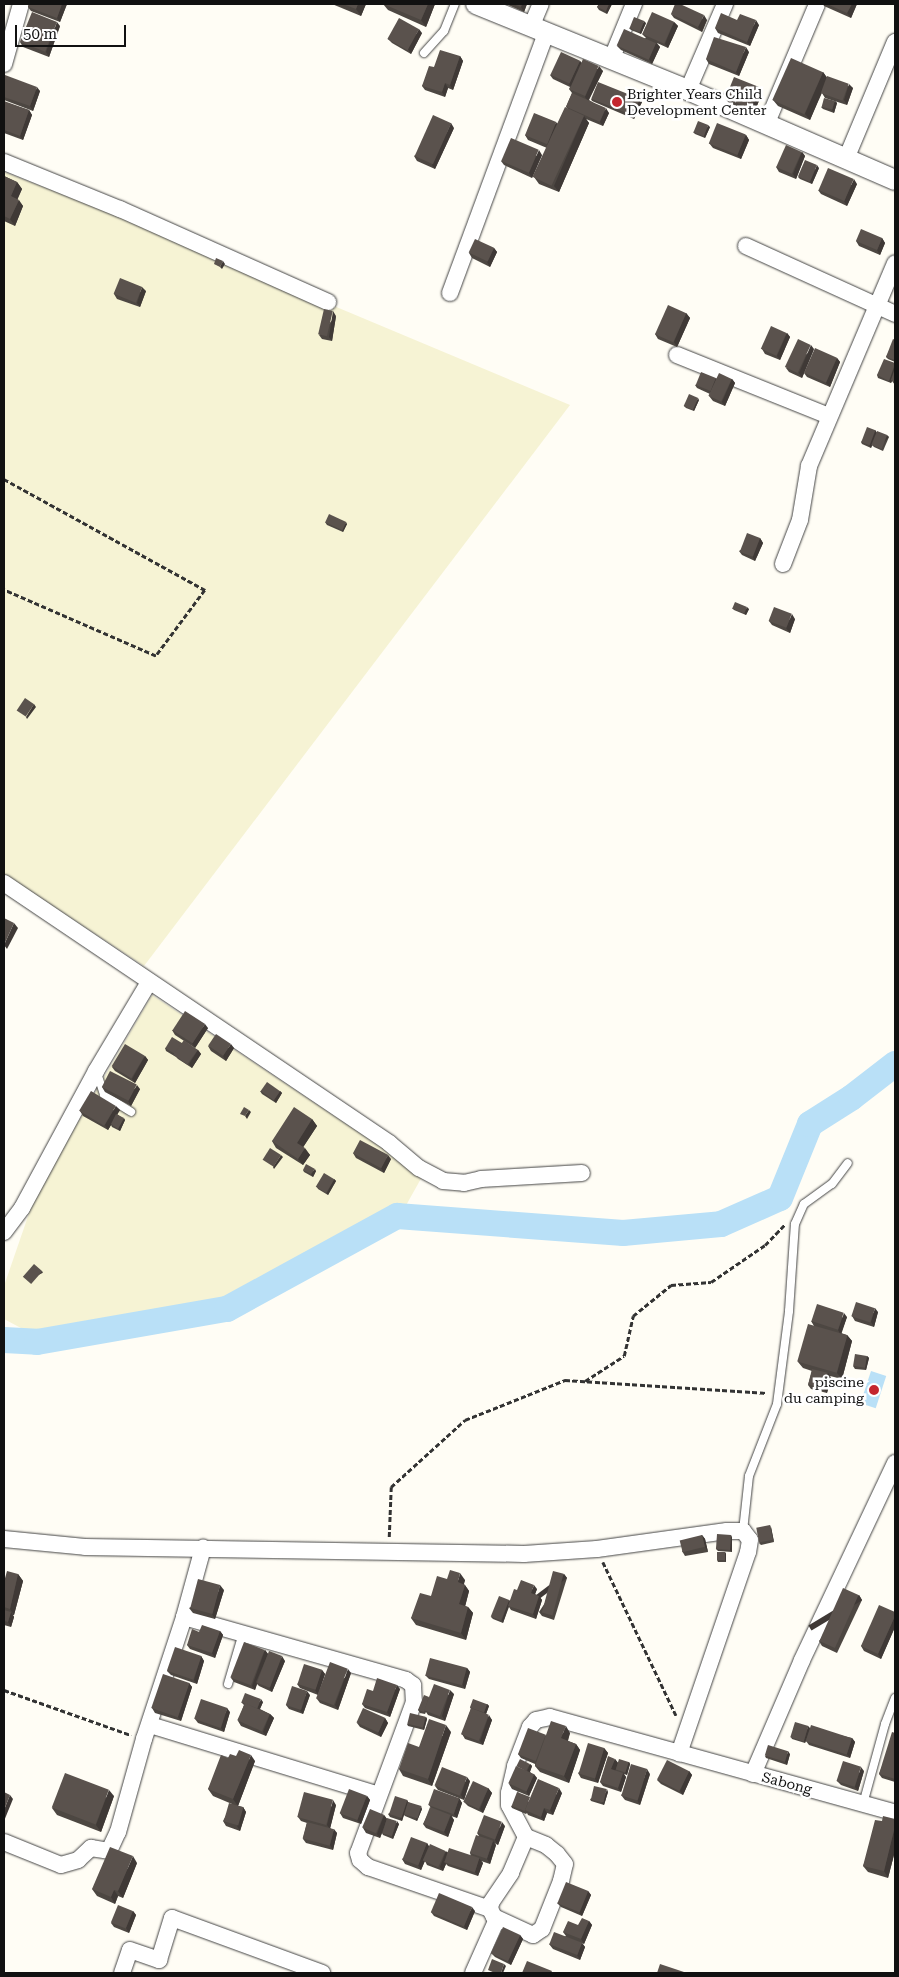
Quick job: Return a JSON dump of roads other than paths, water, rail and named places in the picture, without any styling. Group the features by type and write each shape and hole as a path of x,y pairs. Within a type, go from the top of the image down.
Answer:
{"street":[{"path":"4,64 7,41 21,4"},
{"path":"476,4 538,31 688,90 895,180"},
{"path":"450,293 538,31 541,4"},
{"path":"611,60 634,4"},
{"path":"688,90 724,4"},
{"path":"766,125 817,4"},
{"path":"846,159 895,42"},
{"path":"4,162 120,208 328,302"},
{"path":"746,246 895,314"},
{"path":"783,564 800,520 806,474 828,416 895,263"},
{"path":"677,355 828,416"},
{"path":"4,883 389,1144 419,1168 443,1181 464,1183 481,1179 582,1173"},
{"path":"4,1232 22,1208 96,1071 149,982"},
{"path":"753,1774 802,1660 895,1463"},
{"path":"4,1539 85,1547 524,1554 597,1549 727,1531 743,1532 750,1540 748,1552 678,1753"},
{"path":"4,1842 61,1865 78,1860 91,1848 109,1851 118,1832 147,1732 184,1617 203,1548"},
{"path":"184,1617 406,1680 413,1685 414,1702 358,1853 360,1860 368,1867 493,1914 533,1935 542,1929 561,1881 565,1864 562,1860 546,1845 526,1837 510,1874 491,1903 493,1914 472,1973"},
{"name":"Sabong","path":"526,1837 509,1805 508,1793 515,1766 530,1727 536,1720 550,1717 895,1813"},
{"path":"147,1732 379,1795"},
{"path":"122,1973 130,1950 159,1960 172,1918 322,1973"}],"lane":[{"path":"424,53 444,31 455,4"},
{"path":"96,1071 104,1095 130,1112"},
{"path":"743,1532 749,1476 772,1418 778,1393 789,1311 795,1224 804,1204 832,1184 848,1163"},
{"path":"228,1684 243,1633"},
{"path":"863,1804 895,1698"}],"water":[{"name":"piscine du camping","path":"871,1371 886,1376 876,1408 860,1403"}],"waterway":[{"path":"4,1340 37,1342 227,1309 397,1216 623,1233 721,1224 780,1198 810,1124 851,1098 895,1064"}],"place":[{"name":"Brighter Years Child Development Center","path":"617,102"},
{"name":"piscine du camping","path":"874,1390"}]}
